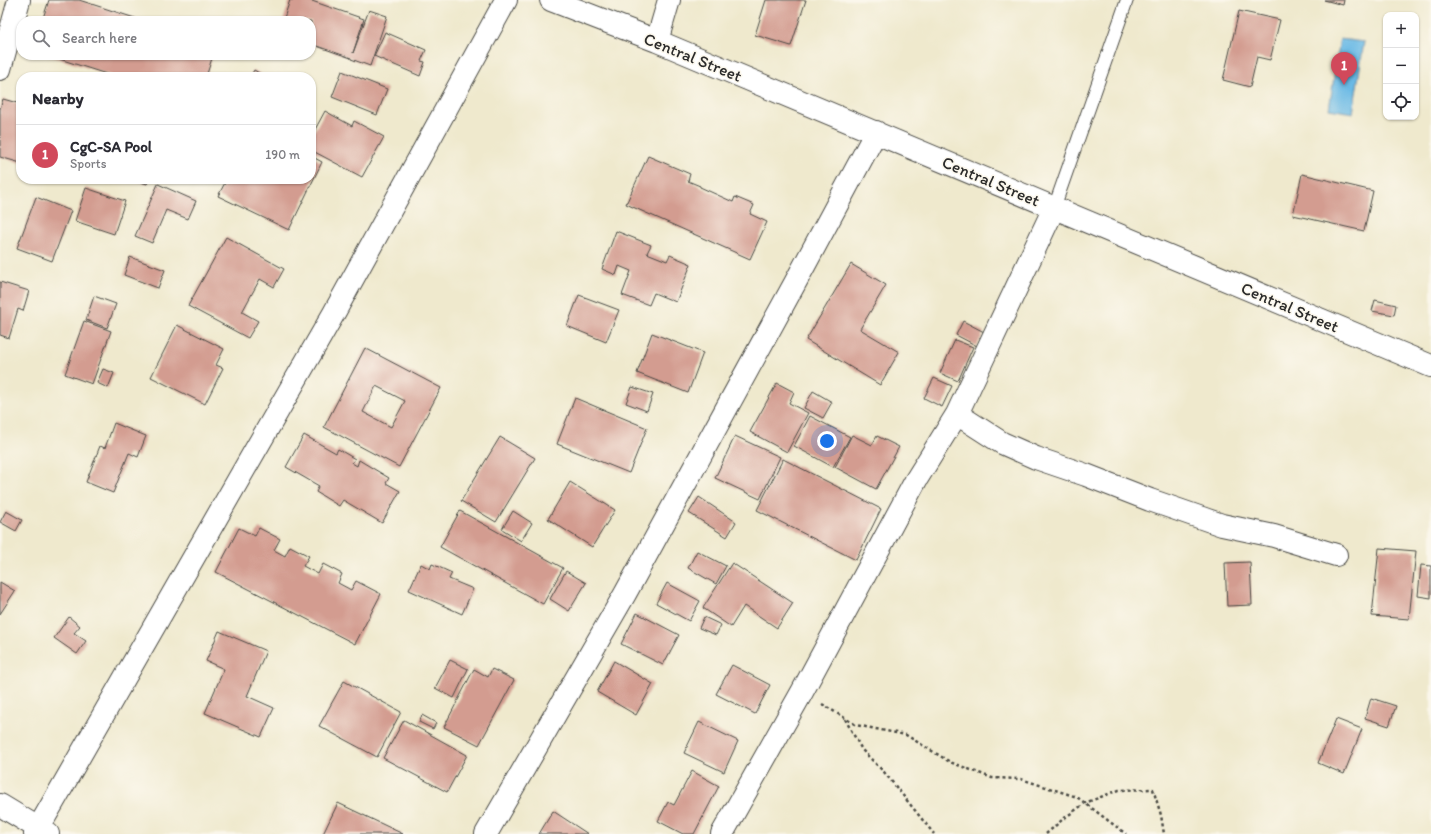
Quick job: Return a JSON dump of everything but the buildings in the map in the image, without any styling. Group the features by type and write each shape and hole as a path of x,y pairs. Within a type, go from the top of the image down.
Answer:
{"street":[{"path":"0,69 19,0"},
{"path":"0,805 40,832 334,313 506,0"},
{"name":"Central Street","path":"551,0 876,132 1431,366"},
{"path":"657,42 669,0"},
{"path":"486,834 625,594 876,132"},
{"path":"722,834 802,692 916,480 957,414 1054,208"},
{"path":"957,414 1002,443 1036,458 1222,525 1274,536 1336,555"}],"lane":[{"path":"1054,208 1127,0"}],"path":[{"path":"802,692 856,725 906,735 950,762 992,778 1021,779 1078,797 1126,834"},
{"path":"845,718 862,750 884,772 934,834"},
{"path":"1046,834 1085,803 1120,790 1153,789 1161,815 1164,834"}],"water":[{"path":"1340,39 1364,42 1353,113 1329,109"}],"place":[{"name":"CgC-SA Pool","path":"1344,85"}]}
